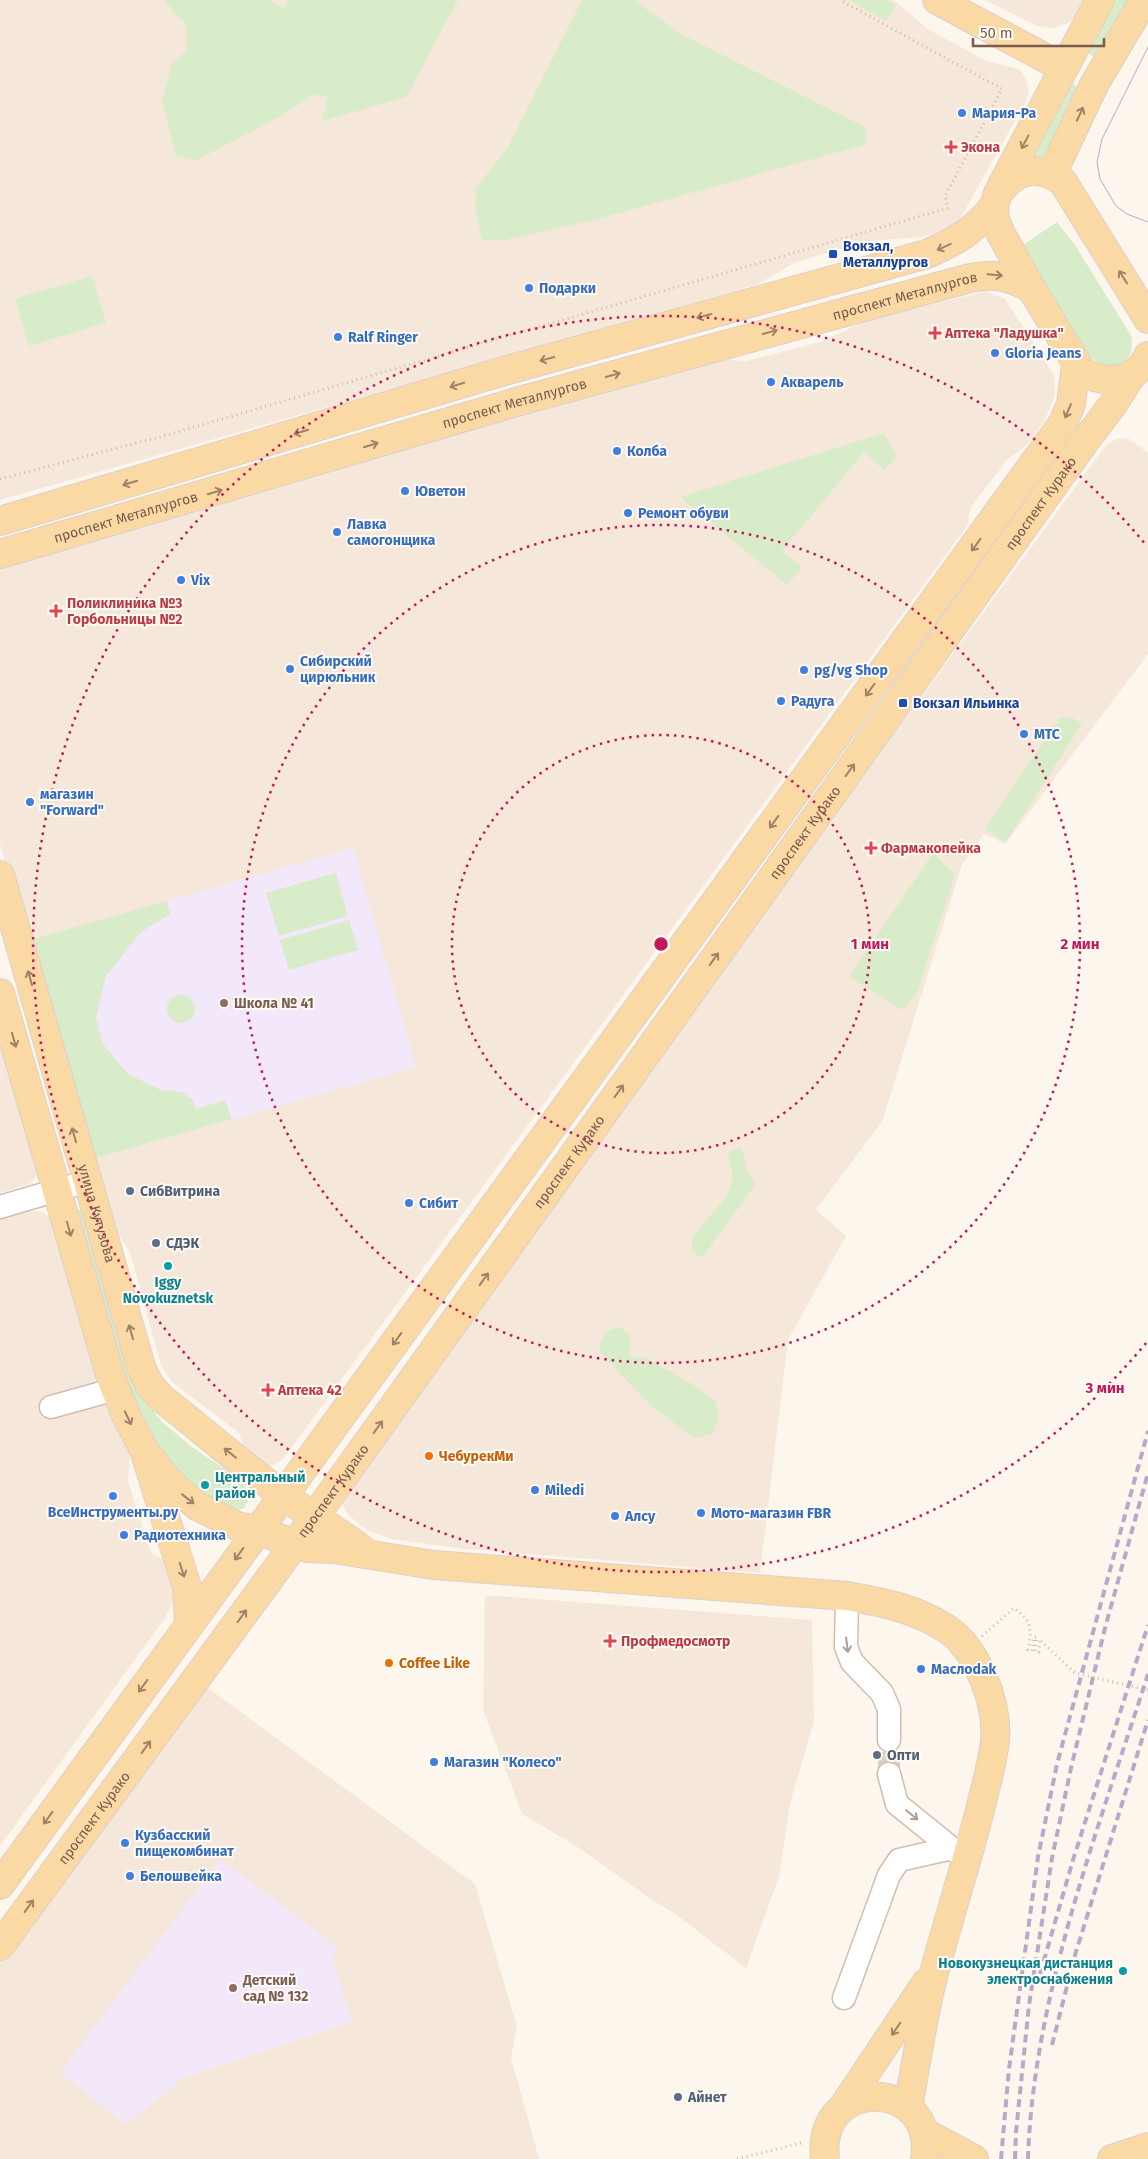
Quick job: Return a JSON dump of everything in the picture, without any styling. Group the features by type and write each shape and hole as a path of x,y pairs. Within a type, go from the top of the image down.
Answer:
{"main road":[{"path":"937,0 1064,68 1082,66 1089,74 1094,85"},
{"path":"1100,0 996,199 995,220 1031,288 1082,372 1095,379 1113,381 1144,362"},
{"path":"1052,174 1094,85 1144,4"},
{"path":"0,522 504,371 926,254 958,240 985,217 1010,178 1026,171 1041,171 1052,174 1063,182 1148,319"},
{"name":"проспект Металлургов","path":"0,554 516,402 970,278 990,274 1009,277 1031,288"},
{"name":"проспект Курако","path":"0,1946 295,1544 1086,440 1144,362"},
{"name":"проспект Курако","path":"0,1885 282,1494 888,666 1063,423 1071,404 1076,364"},
{"name":"улица Кутузова","path":"0,875 141,1367 149,1384 160,1397 282,1494 314,1517 344,1535 366,1553"},
{"path":"0,993 116,1389 127,1417 144,1450 187,1587 189,1623"},
{"path":"144,1450 164,1476 198,1506 237,1526 256,1530 308,1548 366,1553 390,1559 434,1565 847,1596 884,1602 916,1613 948,1630 967,1650 988,1686 994,1715 995,1739 959,1854 933,1974 908,2107"},
{"path":"825,2159 826,2131 833,2118 843,2107 933,1974"},
{"path":"843,2107 859,2099 876,2096 893,2099 908,2107 918,2119 925,2146 974,2159"},
{"path":"1112,2159 1148,2148"}],"street":[{"path":"888,666 913,684"},
{"path":"0,1207 88,1181"},
{"path":"51,1408 116,1389"},
{"path":"847,1596 846,1647 852,1662 882,1693 889,1709 889,1740"},
{"path":"889,1774 897,1804 959,1854"},
{"path":"844,1998 889,1875 899,1860 959,1854"}],"path":[{"path":"0,479 167,435 948,208 945,196 1002,89 840,0"},
{"path":"967,1650 1014,1608 1025,1615 1029,1624 1031,1631 1028,1650 1032,1651 1034,1637 1037,1637 1036,1651 1039,1652 1040,1640 1075,1673 1148,1690"},
{"path":"737,2159 744,2157"}],"shaded area":[{"path":"0,0 894,0 926,28 986,61 1019,69 1026,79 1029,92 1026,101 961,217 950,227 938,232 923,237 867,241 796,262 756,285 0,500"},
{"path":"985,0 1088,0 1082,11 1070,22 1054,28 1037,26"},
{"path":"987,291 1005,299 1054,375 1055,395 1044,422 1028,444 1007,460 971,507 967,526 284,1458 274,1465 265,1465 248,1457 239,1433 172,1382 161,1365 130,1252 105,1213 0,844 0,569 707,358 746,361 820,342 873,318"},
{"path":"1128,438 1148,453 1148,654 1005,844 984,834 962,864 882,1122 816,1210 846,1236 788,1340 760,1573 456,1548 391,1539 369,1531 350,1517 343,1507 341,1498 342,1486 1107,444 1117,439"},
{"name":"Школа № 41","path":"353,848 416,1067 96,1158 33,939"},
{"path":"0,1037 36,1164 36,1176 30,1184 0,1193"},
{"path":"31,1211 42,1212 50,1217 55,1225 107,1404 113,1420 128,1445 130,1452 128,1481 149,1548 153,1554 167,1561 175,1591 173,1602 165,1618 0,1846 0,1219"},
{"path":"485,1595 812,1620 814,1721 790,1804 779,1877 746,1968 674,1913 655,1902 576,1846 522,1814 483,1710"},
{"path":"200,1682 475,1884 517,2027 511,2057 539,2159 0,2159 0,1954"},
{"name":"Детский сад № 132","path":"220,1859 338,1947 332,1955 352,2022 185,2077 126,2124 60,2073"}],"green space":[{"path":"165,0 271,0 284,9 289,0 458,0 406,97 322,121 328,96 313,95 281,116 197,160 176,156 162,102 172,64 187,50 187,25 174,13"},
{"path":"582,0 634,0 681,34 867,128 867,144 598,219 506,240 482,240 475,210 476,188 508,147"},
{"path":"849,0 888,0 896,5 886,21"},
{"path":"1115,0 1132,0 1098,57 1092,56 1088,53 1089,46"},
{"path":"1073,83 1079,88 1043,162 1037,166 1030,154 1068,85"},
{"path":"1057,222 1075,245 1132,337 1131,353 1124,363 1118,365 1102,364 1084,353 1017,249"},
{"path":"92,276 106,323 29,346 15,299"},
{"path":"884,433 897,456 884,470 864,452 782,551 802,568 787,585 680,497"},
{"path":"1071,717 1082,724 1006,842 986,830 990,820 1060,718"},
{"path":"933,853 955,874 917,993 902,1010 849,977"},
{"path":"336,873 348,916 279,936 266,893"},
{"path":"167,901 170,914 141,932 106,976 96,1018 103,1044 128,1074 161,1090 182,1092 193,1100 196,1109 225,1100 232,1119 96,1158 33,939"},
{"path":"349,920 358,950 289,970 280,940"},
{"path":"181,995 191,999 195,1009 191,1019 181,1023 171,1019 167,1009 171,999"},
{"path":"739,1147 744,1155 747,1170 755,1185 704,1255 700,1257 691,1250 693,1236 726,1197 733,1178 728,1153"},
{"path":"76,1209 81,1210 83,1213 137,1390 162,1422 192,1447 242,1481 248,1493 248,1501 244,1508 237,1512 227,1512 182,1479 138,1423"},
{"path":"620,1327 630,1335 630,1357 646,1358 694,1385 716,1402 718,1420 713,1434 695,1438 651,1406 600,1352 604,1335 610,1330"}],"tunnel":[{"path":"889,1740 889,1774"}],"tram line":[{"path":"1148,47 1102,139 1097,162 1100,179 1116,206 1127,214 1148,222"}],"railway":[{"path":"1001,2159 1009,2069 1038,1857 1057,1764 1148,1431"},
{"path":"1015,2159 1029,2005 1052,1858 1071,1768 1105,1628 1148,1473"},
{"path":"1040,1974 1073,1860 1148,1625"},
{"path":"1028,2159 1033,2098 1042,2036 1055,1975 1090,1852 1148,1674"},
{"path":"1052,2045 1075,1955 1148,1720"}],"place":[{"name":"Мария-Ра","path":"962,113"},
{"name":"Экона","path":"951,147"},
{"name":"Вокзал, Металлургов","path":"833,254"},
{"name":"Подарки","path":"529,288"},
{"name":"Аптека \"Ладушка\"","path":"935,333"},
{"name":"Ralf Ringer","path":"338,337"},
{"name":"Gloria Jeans","path":"995,353"},
{"name":"Акварель","path":"771,382"},
{"name":"Колба","path":"617,451"},
{"name":"Юветон","path":"405,491"},
{"name":"Ремонт обуви","path":"628,513"},
{"name":"Лавка самогонщика","path":"337,532"},
{"name":"Vix","path":"181,580"},
{"name":"Поликлиника №3 Горбольницы №2","path":"56,611"},
{"name":"Сибирский цирюльник","path":"290,669"},
{"name":"pg/vg Shop","path":"804,670"},
{"name":"Радуга","path":"781,701"},
{"name":"Вокзал Ильинка","path":"903,703"},
{"name":"МТС","path":"1024,734"},
{"name":"магазин \"Forward\"","path":"30,802"},
{"name":"Фармакопейка","path":"871,848"},
{"name":"Школа № 41","path":"224,1003"},
{"name":"СибВитрина","path":"130,1191"},
{"name":"Сибит","path":"409,1203"},
{"name":"СДЭК","path":"156,1243"},
{"name":"Iggy Novokuznetsk","path":"168,1266"},
{"name":"Аптека 42","path":"268,1390"},
{"name":"ЧебурекМи","path":"429,1456"},
{"name":"Центральный район","path":"205,1485"},
{"name":"Miledi","path":"535,1490"},
{"name":"ВсеИнструменты.ру","path":"113,1496"},
{"name":"Мото-магазин FBR","path":"701,1513"},
{"name":"Алсу","path":"615,1516"},
{"name":"Радиотехника","path":"124,1535"},
{"name":"Профмедосмотр","path":"610,1641"},
{"name":"Coffee Like","path":"389,1663"},
{"name":"Mаслоdak","path":"921,1669"},
{"name":"Опти","path":"877,1755"},
{"name":"Магазин \"Колесо\"","path":"434,1762"},
{"name":"Кузбасский пищекомбинат","path":"125,1843"},
{"name":"Белошвейка","path":"130,1876"},
{"name":"Новокузнецкая дистанция электроснабжения","path":"1123,1971"},
{"name":"Детский сад № 132","path":"233,1988"},
{"name":"Айнет","path":"678,2097"}]}
